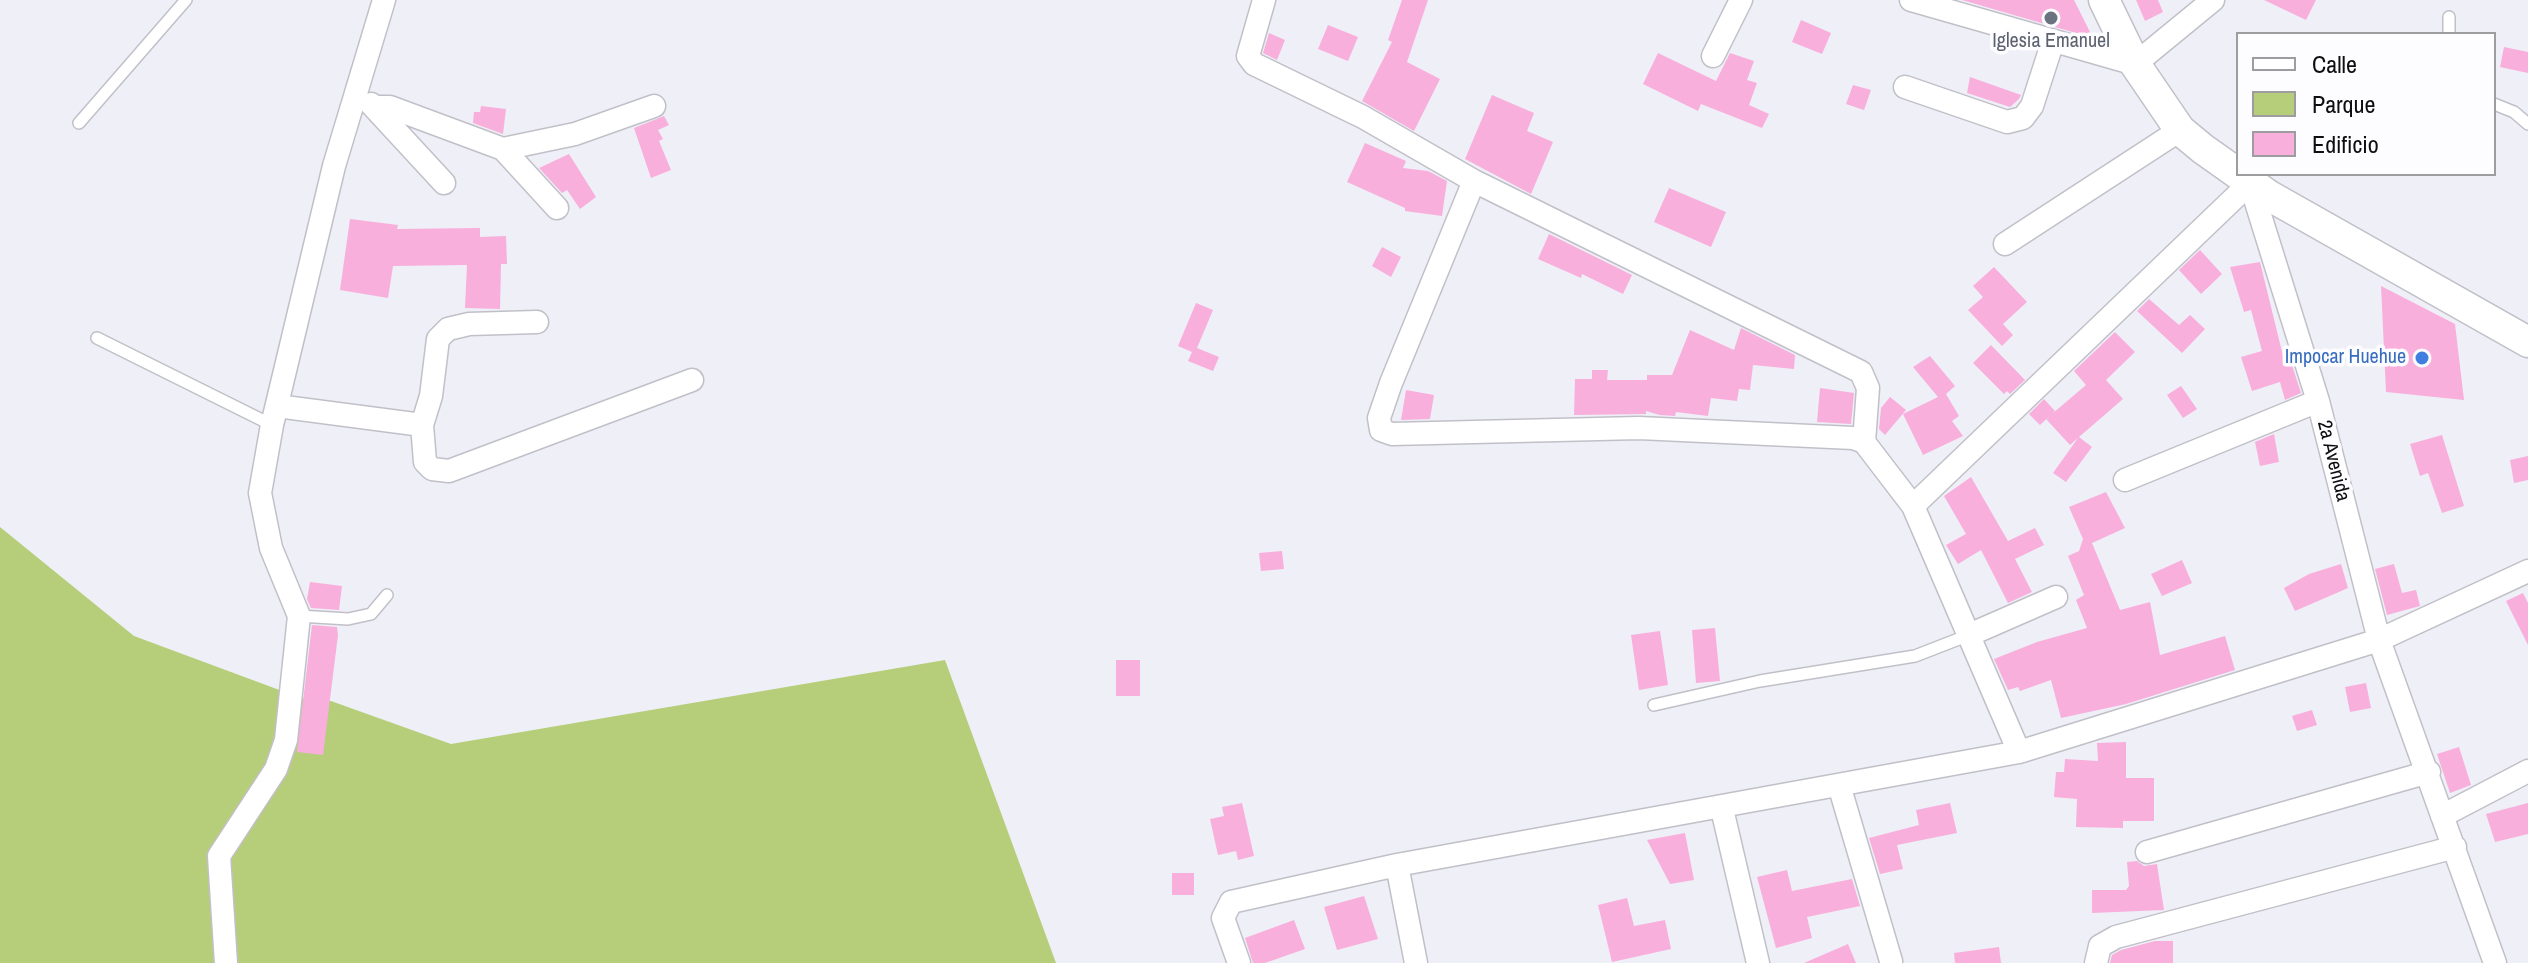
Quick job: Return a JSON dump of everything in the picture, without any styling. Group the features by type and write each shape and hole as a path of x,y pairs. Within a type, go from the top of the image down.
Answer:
{"street":[{"path":"226,963 219,856 276,769 286,740 299,616 271,548 260,493 334,166 384,0"},
{"path":"1713,56 1741,0"},
{"path":"1911,0 2135,64"},
{"path":"2104,0 2135,64 2180,130 2236,172"},
{"path":"2135,64 2213,0"},
{"path":"1261,1 1248,56 1254,64 1363,117 1474,181 1861,372 1868,388 1864,442"},
{"path":"1905,87 2007,122 2023,118 2032,106 2053,41"},
{"path":"356,93 375,107 444,183"},
{"path":"503,149 575,134 654,106"},
{"path":"375,107 390,107 503,149 557,208"},
{"path":"2005,244 2180,130"},
{"path":"2241,176 2528,342"},
{"path":"1474,181 1391,383 1379,418 1381,430 1392,434 1639,428 1853,438 1864,442 1913,506 2019,752"},
{"path":"1913,506 2250,183"},
{"name":"2a Avenida","path":"2250,183 2318,401 2379,640 2429,772 2495,963"},
{"path":"537,322 469,324 448,329 438,339 431,396 422,425 425,462 432,469 449,471 692,380"},
{"path":"2125,480 2318,401"},
{"path":"275,416 422,425"},
{"path":"1239,963 1223,918 1231,902 1397,865 1722,809 2019,752 2379,640 2528,571"},
{"path":"1969,635 2056,597"},
{"path":"2442,816 2528,771"},
{"path":"2147,852 2429,772"},
{"path":"1839,785 1891,961"},
{"path":"1722,809 1758,963"},
{"path":"2096,963 2100,946 2116,937 2455,847"},
{"path":"1397,865 1416,963"}],"lane":[{"path":"79,123 186,0"},
{"path":"2449,17 2449,32"},
{"path":"2496,105 2514,112 2528,124"},
{"path":"97,338 275,416"},
{"path":"299,616 348,619 371,614 387,595"},
{"path":"1654,705 1760,681 1915,656 1969,635"}],"green space":[{"path":"0,527 134,636 301,698 331,701 451,744 945,660 1056,963 0,963"}],"building":[{"path":"1402,0 1428,0 1407,62 1440,79 1414,131 1362,101 1392,42 1388,40"},
{"name":"Iglesia Emanuel","path":"1962,0 2074,0 2093,38"},
{"path":"2136,0 2158,0 2163,12 2145,21"},
{"path":"2264,0 2316,0 2306,20"},
{"path":"1801,20 1831,33 1822,54 1792,42"},
{"path":"1328,25 1358,37 1348,61 1318,49"},
{"path":"1269,33 1285,40 1277,60 1263,53"},
{"path":"2504,47 2528,52 2528,73 2500,67"},
{"path":"1658,53 1716,81 1730,53 1754,61 1747,80 1757,83 1749,105 1769,114 1762,128 1701,104 1698,111 1643,84"},
{"path":"1970,77 2021,95 2010,107 1967,93"},
{"path":"1853,85 1871,90 1864,110 1846,104"},
{"path":"1492,95 1534,113 1527,131 1553,142 1531,194 1465,159"},
{"path":"481,106 506,109 503,134 473,123 474,112 480,112"},
{"path":"664,116 669,125 658,130 663,139 659,141 671,170 651,178 634,128"},
{"path":"1365,143 1406,161 1403,168 1428,171 1447,181 1442,216 1405,211 1405,208 1347,182"},
{"path":"569,154 596,197 580,209 567,190 562,193 539,168"},
{"path":"1669,188 1726,212 1711,247 1654,222"},
{"path":"350,219 398,225 397,229 480,228 480,237 506,236 507,264 501,264 500,309 465,308 467,265 393,266 388,298 340,290"},
{"path":"1549,234 1632,275 1623,294 1582,274 1581,278 1538,259"},
{"path":"1382,247 1401,257 1391,277 1372,266"},
{"path":"2200,250 2222,274 2201,294 2179,270"},
{"path":"2260,262 2285,364 2291,362 2301,393 2285,400 2280,382 2252,391 2241,357 2262,351 2251,310 2244,312 2230,267"},
{"path":"1994,267 2027,302 2003,324 2013,335 2002,346 1968,310 1983,297 1973,286"},
{"name":"Impocar Huehue","path":"2381,286 2455,324 2464,400 2386,392"},
{"path":"2149,299 2179,325 2190,315 2205,329 2182,353 2137,311"},
{"path":"1196,303 1213,310 1197,348 1219,357 1213,371 1188,361 1192,352 1178,346"},
{"path":"1741,328 1795,355 1794,369 1753,365 1750,390 1739,389 1737,401 1711,398 1708,416 1676,412 1675,416 1660,415 1646,411 1646,414 1574,415 1575,379 1592,379 1592,370 1608,370 1607,380 1647,380 1647,375 1672,375 1690,330 1734,350"},
{"path":"2115,332 2135,352 2106,380 2123,399 2079,437 2092,447 2066,482 2053,473 2078,438 2070,445 2046,419 2086,385 2074,371"},
{"path":"1991,345 2025,380 2010,394 2007,391 2004,394 1973,363"},
{"path":"1930,356 1955,386 1946,394 1959,416 1952,421 1963,436 1923,455 1903,414 1938,397 1913,367"},
{"path":"2181,386 2197,409 2183,418 2167,395"},
{"path":"1820,388 1854,393 1851,424 1817,422"},
{"path":"1406,390 1434,395 1430,419 1401,420"},
{"path":"1890,397 1906,410 1885,435 1879,429 1881,408"},
{"path":"2044,399 2055,411 2040,425 2029,414"},
{"path":"2274,434 2279,462 2260,466 2255,442"},
{"path":"2442,435 2464,506 2442,513 2428,473 2420,476 2410,444"},
{"path":"2528,456 2528,480 2514,483 2510,460"},
{"path":"1971,477 2008,541 2035,528 2044,545 2015,559 2032,592 2008,603 1981,550 1958,564 1946,545 1966,534 1944,496"},
{"path":"2106,492 2125,528 2092,543 2120,610 2150,602 2160,655 2225,636 2235,670 2126,704 2061,718 2051,680 2020,691 2018,687 2008,690 1994,659 2037,642 2087,628 2076,600 2084,595 2068,556 2079,551 2083,539 2069,507"},
{"path":"1282,551 1284,569 1261,571 1259,553"},
{"path":"2182,560 2192,583 2162,596 2151,574"},
{"path":"2341,564 2348,588 2295,611 2284,588 2309,574"},
{"path":"2394,564 2402,593 2416,590 2420,606 2387,615 2375,569"},
{"path":"310,582 342,586 339,610 311,608 307,599"},
{"path":"2523,593 2528,603 2528,645 2506,601"},
{"path":"312,625 337,627 338,635 323,755 297,752"},
{"path":"1715,628 1720,681 1696,683 1692,630"},
{"path":"1660,631 1668,685 1639,690 1631,635"},
{"path":"1116,660 1140,660 1140,696 1116,696"},
{"path":"2366,683 2371,708 2350,712 2345,687"},
{"path":"2312,710 2317,725 2297,731 2292,716"},
{"path":"2126,742 2126,778 2154,778 2154,821 2123,821 2123,828 2076,827 2077,799 2054,797 2056,772 2064,772 2065,759 2098,761 2097,743"},
{"path":"2459,747 2471,785 2450,793 2437,754"},
{"path":"1242,803 1254,856 1238,860 1236,851 1218,855 1210,819 1224,816 1222,807"},
{"path":"1950,803 1957,833 1897,845 1903,869 1880,874 1869,838 1919,825 1916,810"},
{"path":"2528,803 2528,834 2495,842 2486,814"},
{"path":"1685,833 1694,880 1670,884 1647,840"},
{"path":"2137,861 2144,866 2157,864 2164,910 2092,913 2092,890 2126,890 2129,886 2127,862"},
{"path":"1787,870 1792,891 1852,879 1860,906 1807,917 1812,938 1776,948 1757,877"},
{"path":"1172,873 1194,873 1194,895 1172,895"},
{"path":"1364,896 1378,939 1337,950 1324,907"},
{"path":"1627,898 1634,926 1665,920 1671,949 1612,962 1598,905"},
{"path":"1294,920 1305,949 1265,963 1253,963 1245,938"},
{"path":"2155,941 2173,941 2173,963 2110,963 2112,955 2121,950"},
{"path":"1848,944 1856,963 1804,963"},
{"path":"1999,947 2001,963 1955,963 1954,953"}],"place":[{"name":"Iglesia Emanuel","path":"2051,18"},
{"name":"Impocar Huehue","path":"2422,358"}]}
